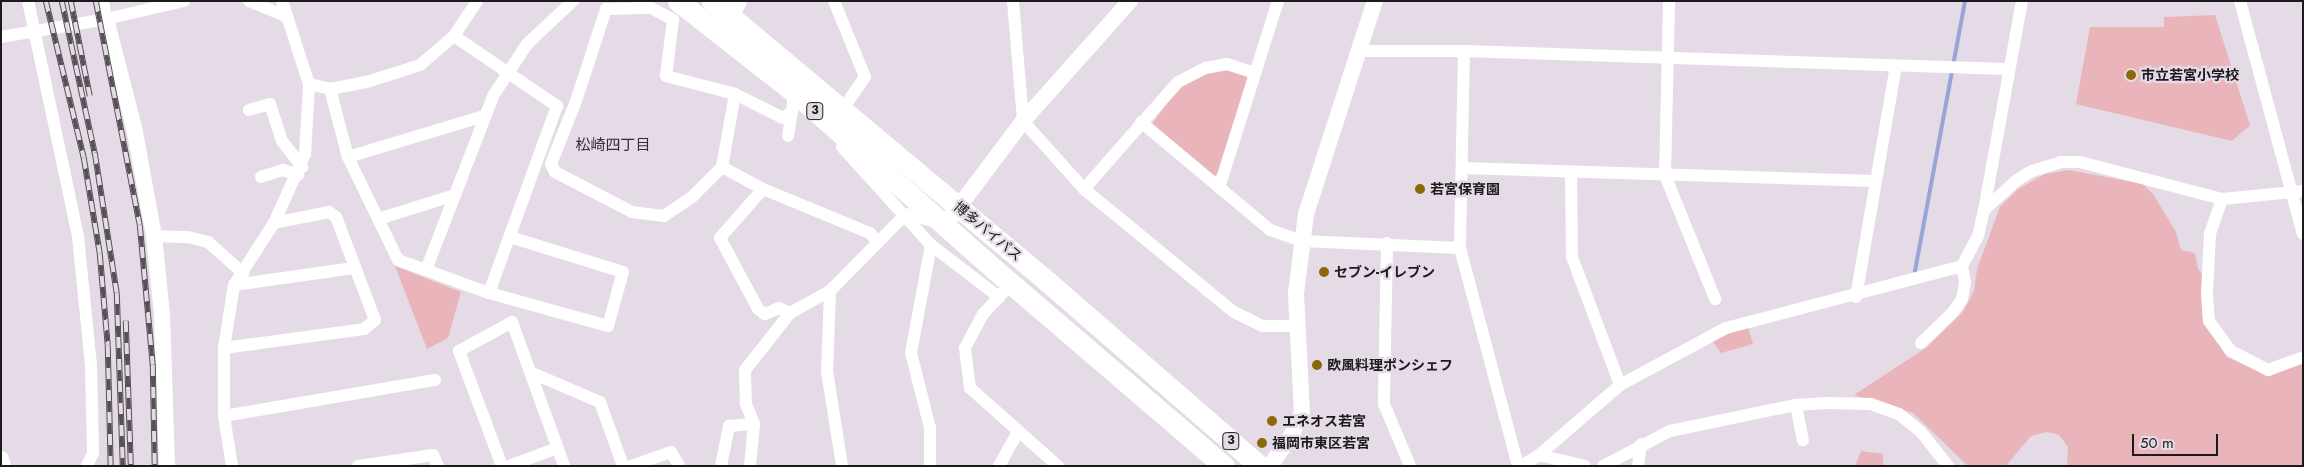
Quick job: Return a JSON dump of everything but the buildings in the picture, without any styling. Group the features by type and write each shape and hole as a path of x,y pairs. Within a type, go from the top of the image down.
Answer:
{"highway":[{"name":"博多バイパス","path":"678,1 793,102 945,225 1005,290 1224,466"},
{"name":"博多バイパス","path":"712,1 734,8 843,109 1260,466"}],"street":[{"path":"28,1 78,237 91,364 93,453 87,466"},
{"path":"103,1 134,127 154,236 164,343 167,466"},
{"path":"1,37 34,29 106,19 154,5 184,1"},
{"path":"249,1 288,17"},
{"path":"232,466 224,416 224,348 234,286 274,223 300,171 310,98 309,84 282,1"},
{"path":"309,84 330,89 367,82 420,65 438,52 454,36 477,1"},
{"path":"426,270 484,116 527,44 573,1"},
{"path":"834,1 864,77 843,109"},
{"path":"1013,1 1023,120 1084,189 1234,312 1263,326 1296,326"},
{"path":"906,214 945,225 1023,120 1130,1"},
{"path":"1218,188 1278,1"},
{"path":"1270,466 1292,434 1302,412 1296,326 1296,293 1306,214 1320,165 1360,51 1375,1"},
{"path":"1669,1 1666,175 1715,299"},
{"path":"1921,343 1953,312 1962,299 1965,282 1962,266 1978,236 1984,210 2007,70 2022,1"},
{"path":"2240,1 2296,191 2303,234"},
{"path":"735,94 722,167 692,197 664,216 632,212 555,172 551,164 576,101 606,9 642,4 666,14 673,20 666,76 735,94 783,118 793,102"},
{"path":"454,36 557,106 489,292"},
{"path":"1360,51 1464,51 2007,70"},
{"path":"1464,51 1460,248 1520,466 1539,455 1620,385 1726,328 1856,296 1962,266"},
{"path":"1084,189 1178,82 1206,68 1227,64 1254,73"},
{"path":"1856,296 1896,66"},
{"path":"330,89 348,157 398,260 489,292 608,326 623,272 510,237"},
{"path":"788,136 793,102"},
{"path":"249,110 270,104 282,141 300,171"},
{"path":"348,157 484,116"},
{"path":"1141,122 1270,230 1302,240 1387,242 1460,248"},
{"path":"835,140 906,214 931,244 1005,290 983,314 965,348 970,388 1058,466"},
{"path":"1984,210 2017,180 2032,170 2071,162 2080,162 2222,199 2296,191"},
{"path":"722,167 763,189 870,232 877,242"},
{"path":"1462,168 1875,182"},
{"path":"261,177 283,170 300,171"},
{"path":"1571,173 1572,257 1620,385"},
{"path":"763,189 720,238 758,309 765,314 779,308 790,313"},
{"path":"378,219 454,194"},
{"path":"2222,199 2210,233 2207,294 2210,321 2232,351 2268,370 2303,357"},
{"path":"224,348 364,329 375,320 336,217 329,212 274,223"},
{"path":"750,466 754,424 746,404 745,370 790,313 830,291 906,214"},
{"path":"154,236 188,237 208,242 243,273"},
{"path":"1387,242 1384,404 1410,466"},
{"path":"930,466 930,428 911,353 931,244"},
{"path":"234,286 354,268"},
{"path":"830,291 827,371 842,466"},
{"path":"502,466 458,351 512,322 522,302"},
{"path":"512,322 564,466"},
{"path":"530,372 600,402 623,466"},
{"path":"224,416 435,380"},
{"path":"1603,466 1641,444 1670,431 1796,405 1871,404 1899,414 1921,432 1948,466"},
{"path":"1796,405 1804,440"},
{"path":"722,466 729,426 754,424"},
{"path":"999,466 1018,432"},
{"path":"1638,466 1641,444"},
{"path":"509,466 558,448"},
{"path":"631,466 671,452 679,466"},
{"path":"359,466 421,461 433,455 438,466"},
{"path":"1539,455 1585,466"},
{"path":"1,459 3,466"}],"shaded area":[{"path":"2215,15 2250,125 2232,141 2076,104 2090,27 2164,27 2164,17"},
{"path":"1226,70 1244,74 1248,79 1218,174 1212,177 1152,124 1179,87 1205,72"},
{"path":"2069,170 2143,184 2153,194 2176,232 2181,250 2195,253 2198,269 2204,277 2206,324 2227,357 2268,376 2303,363 2303,466 2067,466 2068,447 2059,435 2047,432 2031,436 2006,466 1968,466 1913,413 1854,395 1927,347 1963,312 1974,291 1977,269 2000,207 2018,189 2045,174"},
{"path":"395,266 461,292 448,338 427,349"},
{"path":"1748,328 1753,344 1721,353 1712,341 1730,331"},
{"path":"1861,451 1883,454 1883,466 1855,466"}],"waterway":[{"path":"1915,271 1965,1"}],"railway":[{"path":"46,1 84,158 100,254 108,346 111,466"},
{"path":"62,1 95,153 117,293 123,466"},
{"path":"71,1 90,96"},
{"path":"96,1 140,225 153,365 155,466"},
{"path":"126,321 131,466"}],"place":[{"name":"市立若宮小学校","path":"2131,75"},
{"name":"若宮保育園","path":"1420,189"},
{"name":"セブン-イレブン","path":"1324,272"},
{"name":"欧風料理ポンシェフ","path":"1317,365"},
{"name":"エネオス若宮","path":"1272,421"},
{"name":"福岡市東区若宮","path":"1262,443"}],"district":[{"name":"松崎四丁目","path":"613,146"}]}
